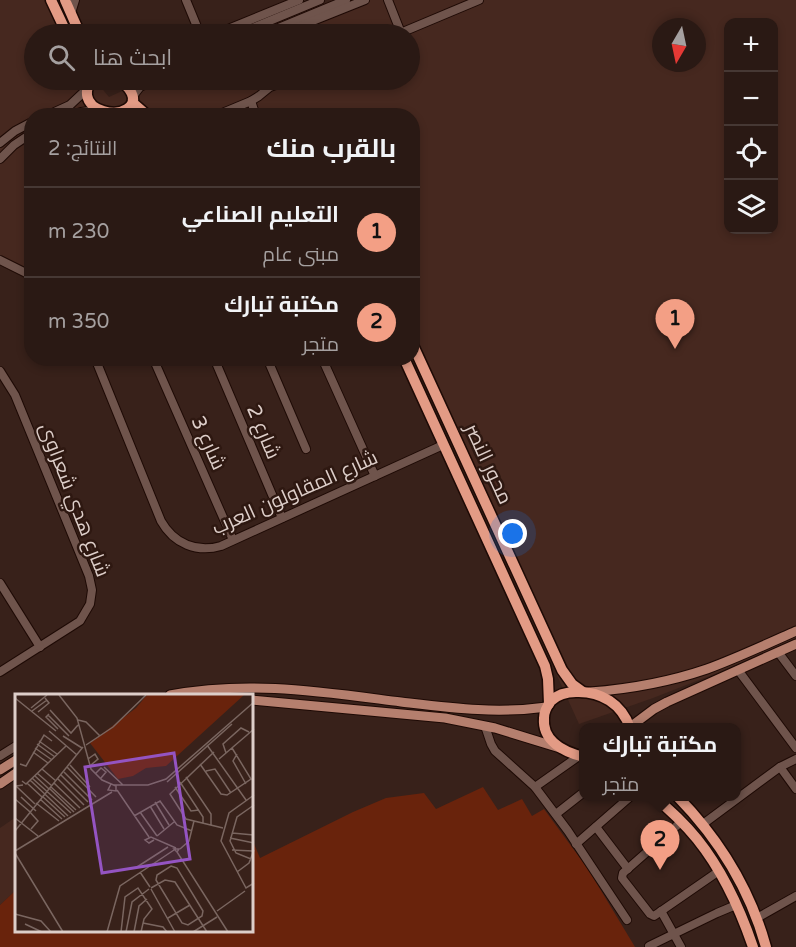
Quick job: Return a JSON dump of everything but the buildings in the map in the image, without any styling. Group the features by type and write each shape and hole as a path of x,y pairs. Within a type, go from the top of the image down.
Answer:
{"highway":[{"path":"51,0 62,24"},
{"path":"66,0 76,24"},
{"path":"88,90 89,102 101,108"},
{"path":"130,90 133,99 141,108"},
{"path":"126,108 133,99"},
{"name":"محور النصر","path":"420,359 562,670 572,684 586,692 599,694 609,699 626,716 629,723"},
{"name":"محور النصر","path":"408,366 545,666 548,679 548,706 544,717 546,732 551,740 565,750"},
{"path":"548,706 562,694 586,692"},
{"path":"565,750 579,755"},
{"path":"659,801 697,839 719,871 753,947"},
{"path":"682,801 703,824 734,869 757,918 766,947"}],"main road":[{"path":"586,692 632,688 674,679 724,663 796,631"},
{"path":"635,723 654,709 680,695 796,644"},
{"path":"674,679 680,695"},
{"path":"178,694 223,688 264,687 426,700 458,709 494,711 548,706"},
{"path":"254,700 445,718 531,738 565,750"},
{"path":"0,770 15,761"},
{"path":"0,784 15,774"}],"street":[{"path":"71,13 75,0"},
{"path":"186,0 196,24"},
{"path":"240,24 299,0"},
{"path":"262,24 320,0"},
{"path":"290,24 346,0"},
{"path":"305,24 365,0"},
{"path":"388,0 396,24"},
{"path":"420,25 479,0"},
{"path":"63,108 70,105 84,90"},
{"path":"133,99 138,90"},
{"path":"234,108 266,90"},
{"path":"250,101 253,108"},
{"path":"0,143 24,126"},
{"path":"0,159 24,138"},
{"path":"0,260 24,272"},
{"name":"شارع المقاولون العرب","path":"97,366 164,527 177,540 195,548 215,548 443,445"},
{"name":"شارع 3","path":"157,366 233,540"},
{"name":"شارع 2","path":"217,366 282,518"},
{"path":"270,366 306,450"},
{"path":"326,366 375,476"},
{"name":"شارع هدي شعراوى","path":"0,371 15,395 91,583 90,604 80,621 0,672"},
{"path":"0,583 40,647"},
{"path":"778,652 796,676"},
{"path":"738,670 796,748"},
{"path":"485,726 490,744 495,751 535,787 627,920"},
{"path":"0,756 15,747"},
{"path":"535,787 579,757"},
{"path":"741,796 780,767 796,759"},
{"path":"780,767 796,789"},
{"path":"555,814 579,796"},
{"path":"576,844 625,801"},
{"path":"703,824 734,801"},
{"path":"681,822 621,876 650,914 654,916 719,871"},
{"path":"596,827 628,869"},
{"path":"757,918 796,896"},
{"path":"649,946 736,905"},
{"path":"661,911 681,947"}],"shaded area":[{"path":"0,0 60,0 70,24 24,24 24,90 103,90 109,97 124,90 420,90 420,24 274,24 333,0 796,0 796,638 717,673 579,724 417,366 420,366 420,108 24,108 24,277 0,265"},
{"path":"483,787 498,810 522,799 532,816 544,809 588,869 635,947 0,947 0,905 15,891 15,932 254,932 254,844 260,858 386,798 424,793 436,809"},
{"path":"15,818 15,891 0,905 0,828"}],"place":[{"name":"التعليم الصناعي","path":"675,349"},
{"name":"مكتبة تبارك","path":"660,870"}]}
